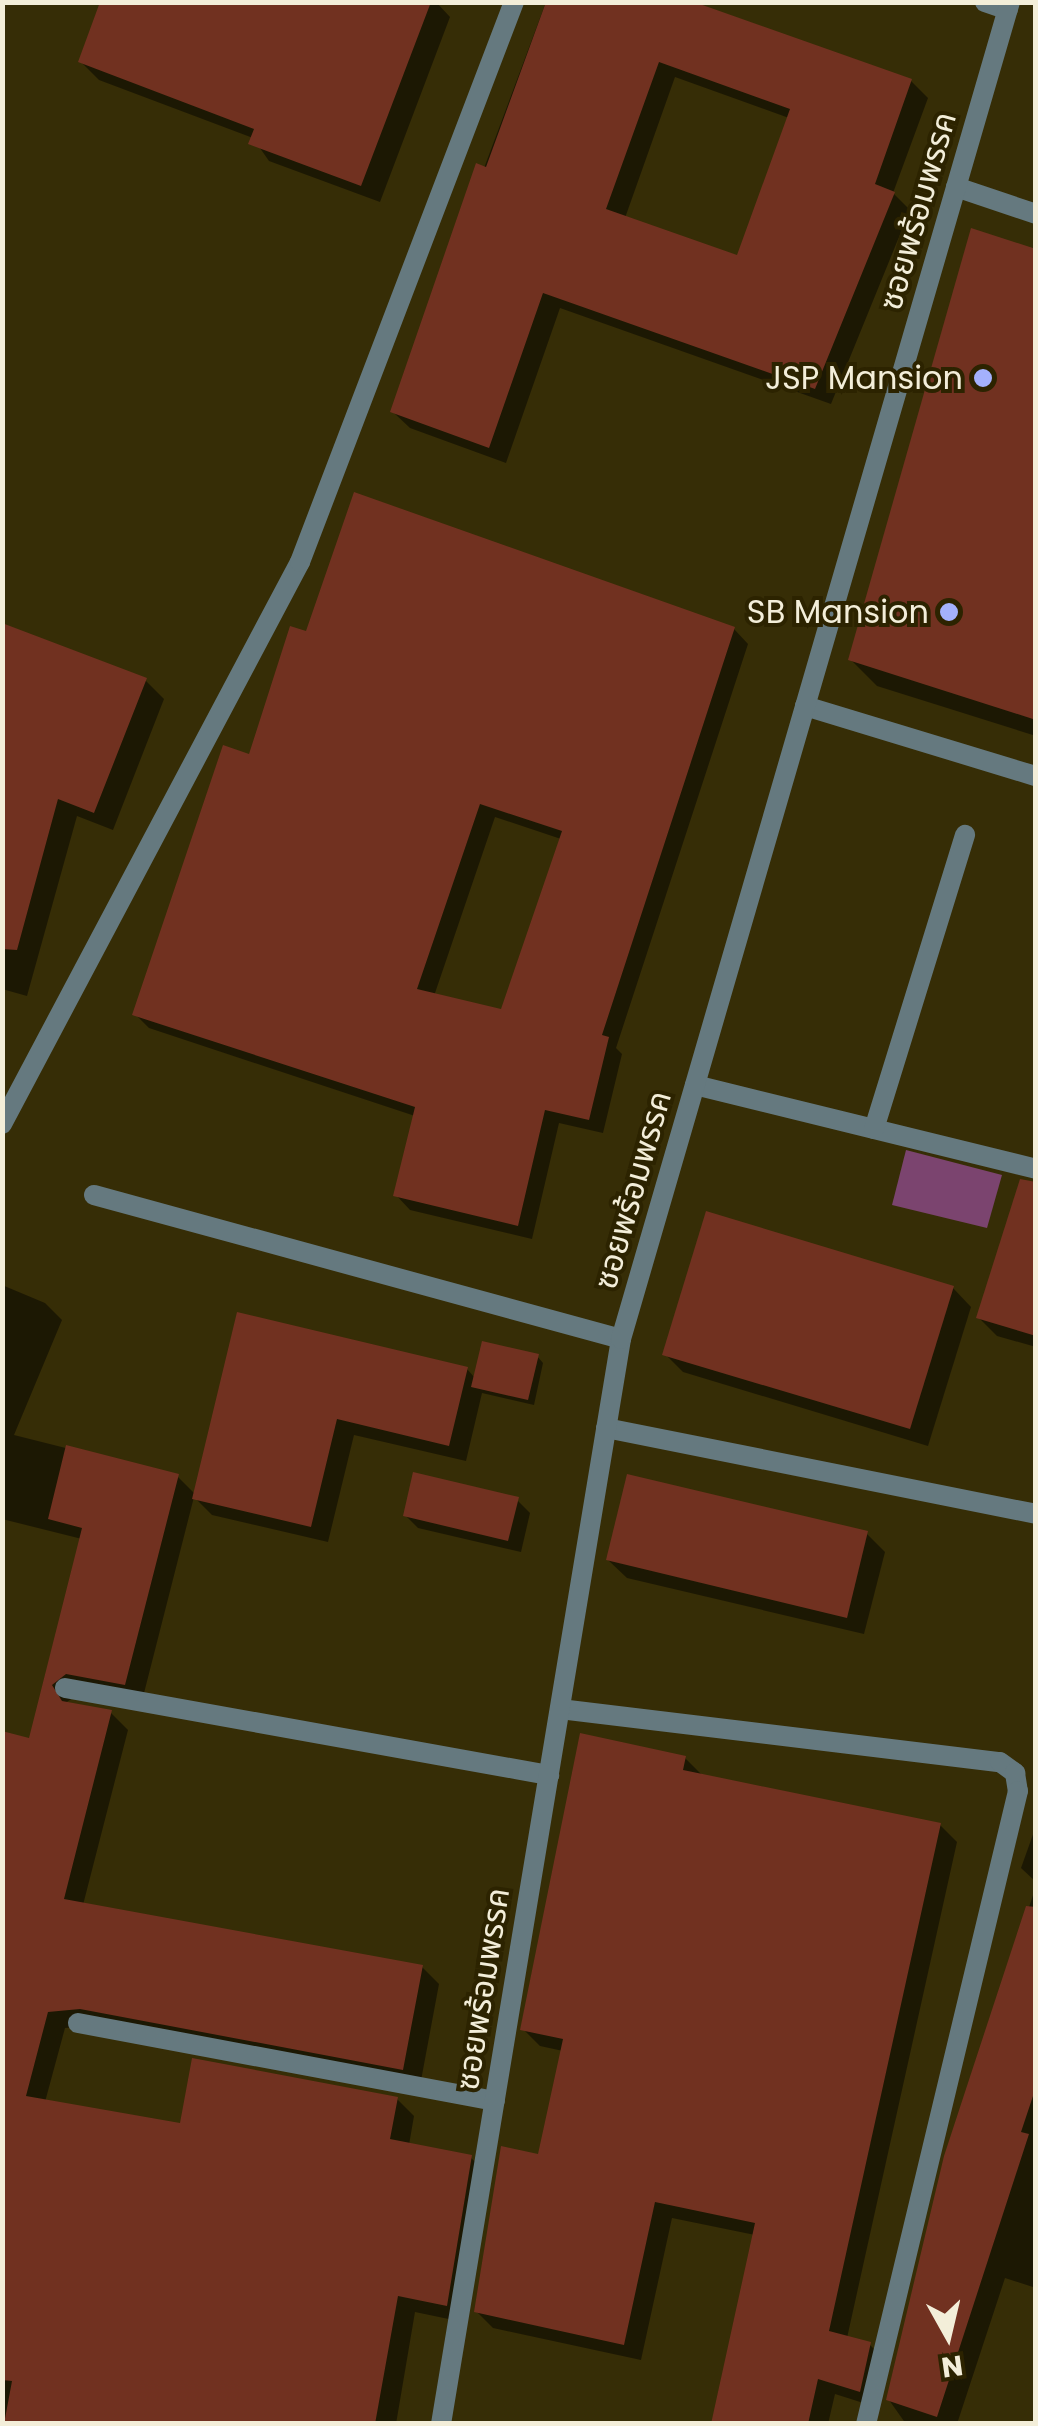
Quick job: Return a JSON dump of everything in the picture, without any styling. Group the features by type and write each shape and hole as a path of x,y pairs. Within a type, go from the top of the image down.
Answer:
{"street":[{"path":"2,1124 300,562 514,2"},
{"path":"984,2 1009,6"},
{"name":"ซอยพร้อมพรรค","path":"441,2424 621,1339 1009,6"},
{"path":"956,187 1036,214"},
{"path":"805,706 1036,776"},
{"path":"874,1130 965,835"},
{"path":"695,1086 1036,1169"},
{"path":"94,1196 621,1339"},
{"path":"606,1428 1036,1514"},
{"path":"65,1688 548,1775"},
{"path":"560,1709 1000,1762 1015,1773 1018,1791 866,2424"},
{"path":"78,2023 495,2101"}],"shaded area":[{"path":"906,1150 1002,1175 987,1228 892,1205"}],"building":[{"path":"100,2 431,2 361,186 248,144 254,129 78,62"},
{"path":"546,2 694,2 912,79 875,184 895,192 815,389 543,293 489,448 390,412 476,163 486,167","holes":["659,62 790,109 737,255 606,209"]},
{"path":"971,228 1036,249 1036,720 848,660"},
{"path":"354,492 735,627 602,1035 609,1037 589,1120 545,1110 518,1226 393,1196 415,1107 132,1015 223,745 249,754 290,626 306,631","holes":["480,804 562,831 501,1009 417,989"]},
{"path":"2,623 147,678 94,813 58,799 17,950 2,949"},
{"path":"1020,1179 1036,1182 1036,1336 976,1318"},
{"path":"706,1211 954,1286 910,1429 662,1355"},
{"path":"237,1312 468,1367 449,1446 337,1419 311,1527 192,1499"},
{"path":"482,1341 539,1354 528,1400 471,1387"},
{"path":"66,1445 179,1474 125,1685 66,1674 52,1685 62,1701 112,1710 64,1899 423,1965 403,2070 80,2009 48,2012 26,2096 180,2123 192,2058 398,2097 390,2139 472,2155 447,2306 398,2296 375,2424 4,2424 12,2381 2,2380 2,1731 29,1738 82,1528 48,1519"},
{"path":"413,1472 519,1497 508,1541 403,1516"},
{"path":"627,1474 868,1531 847,1618 606,1560"},
{"path":"580,1733 686,1756 683,1770 941,1823 829,2331 871,2342 860,2392 818,2379 808,2424 711,2424 755,2223 655,2202 624,2345 474,2312 501,2146 538,2154 563,2039 520,2030"},
{"path":"1026,1906 1036,1907 1036,2087 1021,2132 1029,2134 937,2417 886,2400 944,2156"}],"place":[{"name":"JSP Mansion","path":"983,378"},
{"name":"SB Mansion","path":"949,612"}]}
